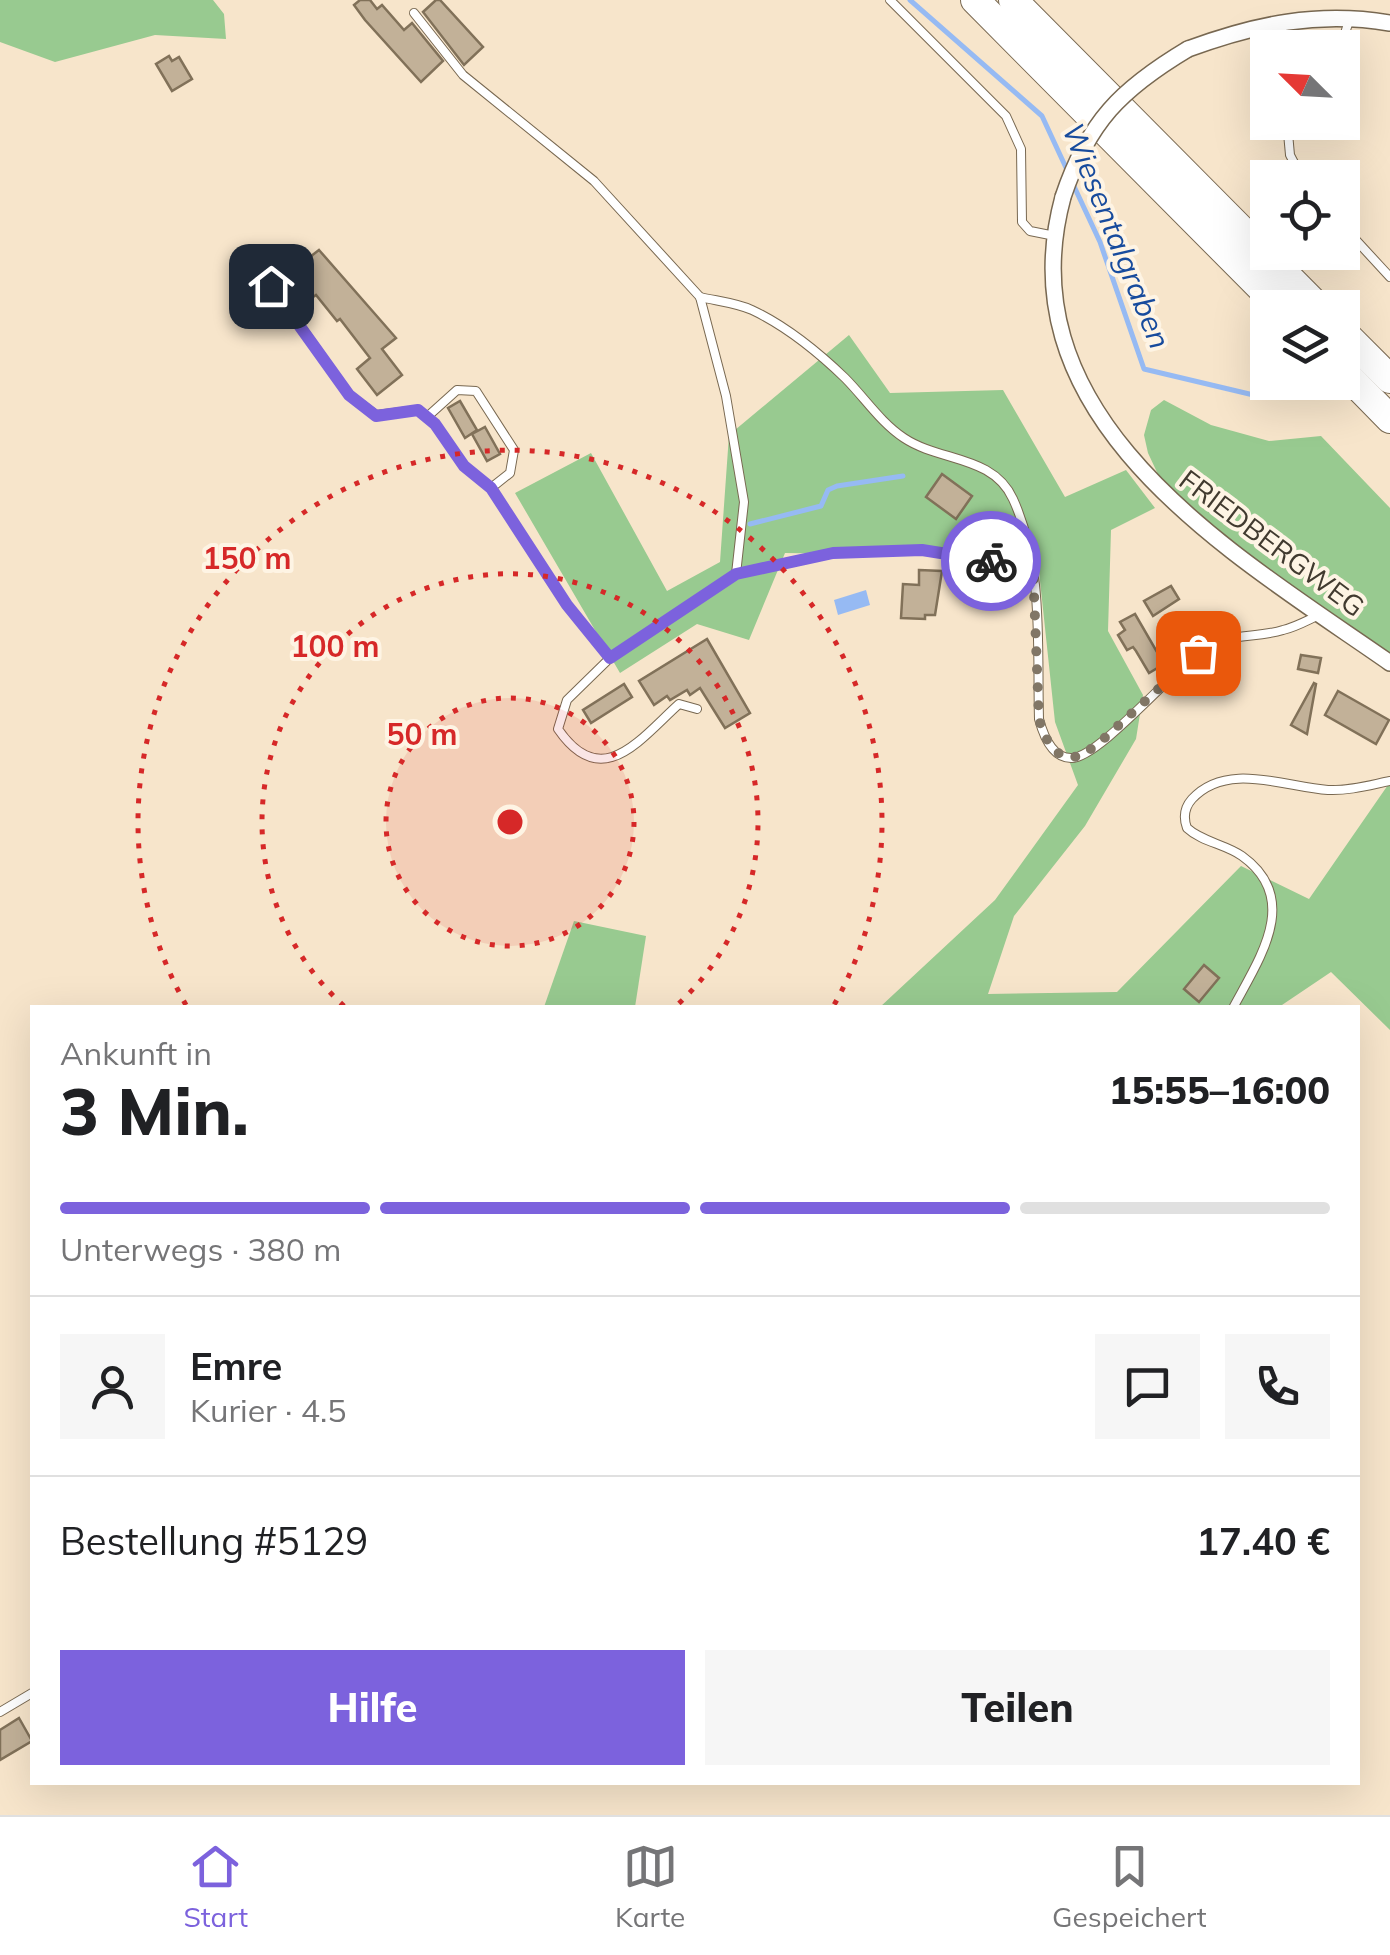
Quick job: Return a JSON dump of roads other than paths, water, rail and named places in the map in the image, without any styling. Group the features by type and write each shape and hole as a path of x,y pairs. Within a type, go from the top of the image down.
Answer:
{"highway":[{"path":"975,0 1263,290"},
{"path":"1013,0 1301,290"},
{"path":"1360,350 1390,379"},
{"path":"1360,388 1390,419"}],"street":[{"path":"1297,0 1304,19"},
{"name":"FRIEDBERGWEG","path":"1390,23 1350,18 1304,19 1232,32 1188,49 1144,75 1104,114 1078,153 1055,236 1056,285 1066,345 1103,424 1125,454 1170,500 1223,545 1390,662"}],"lane":[{"path":"890,0 1006,116 1021,149 1022,222 1030,231 1055,236"},
{"path":"414,13 463,76 594,182 700,298 726,396 744,502 736,574"},
{"path":"1346,30 1350,18"},
{"path":"1360,244 1390,277"},
{"path":"271,286 349,395 376,416 418,410 435,424 464,466 491,488 567,605 610,658"},
{"path":"700,298 750,309 804,342 902,437 930,452 963,459 996,474 1012,496 1033,568 1039,719 1052,748 1071,758 1098,744 1212,644 1232,637 1282,631 1320,615"},
{"path":"426,417 458,390 476,391 514,450 510,473 491,488"},
{"path":"697,709 679,704 629,751 606,760 584,756 569,745 558,729 567,700 610,658 736,574 833,553 922,550 1033,568"},
{"path":"1235,1005 1268,939 1272,899 1264,878 1242,856 1186,828 1184,815 1190,801 1211,786 1234,780 1258,779 1328,790 1390,781"},
{"path":"0,1712 30,1693"}],"water":[{"path":"866,590 870,605 838,615 834,600"}],"waterway":[{"name":"Wiesentalgraben","path":"910,0 1042,116 1068,172"},
{"name":"Wiesentalgraben","path":"1072,182 1100,242 1144,369 1250,394"},
{"path":"750,524 821,506 828,490 837,486 903,476"}]}
